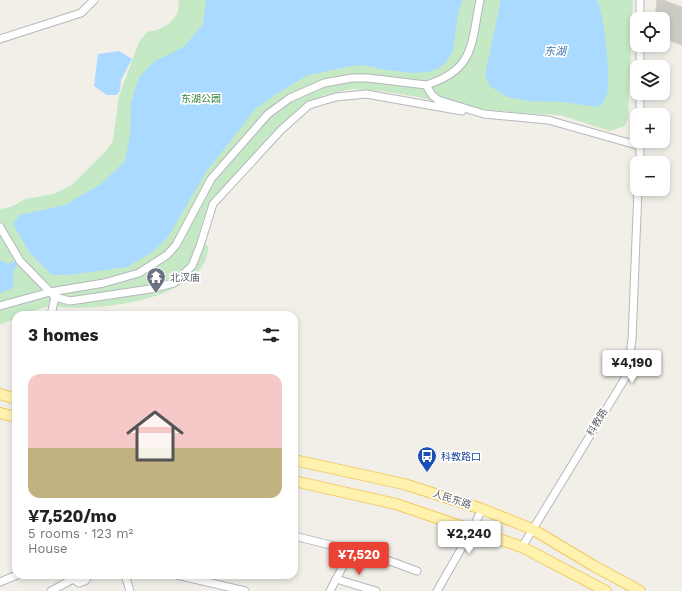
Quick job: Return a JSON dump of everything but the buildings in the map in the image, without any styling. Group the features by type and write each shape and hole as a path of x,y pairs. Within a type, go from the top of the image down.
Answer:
{"main road":[{"path":"0,394 12,398"},
{"path":"0,413 12,416"},
{"name":"人民东路","path":"298,461 404,484 482,509 532,529 594,566 640,591"},
{"path":"298,482 396,504 522,547 606,591"}],"street":[{"path":"0,39 81,13 94,0"},
{"path":"0,306 104,283 139,272 167,255 176,245 211,179 268,114 290,98 324,83 352,78 368,78 426,85 440,81 453,74 466,58 472,41 480,0"},
{"path":"640,0 640,12"},
{"path":"426,85 432,95 438,100 484,114"},
{"path":"0,227 20,261 52,295 70,301 150,289 174,283 192,266 213,204 281,130 309,105 336,97 366,94 484,114 548,120 630,140"},
{"name":"科教路","path":"522,547 626,375 632,340 638,196"},
{"path":"51,311 52,295"},
{"path":"438,591 482,509"},
{"path":"298,537 378,557 417,571"},
{"path":"330,591 350,550"},
{"path":"0,582 12,577"},
{"path":"51,591 69,579"},
{"path":"74,579 79,583 82,583 87,579"},
{"path":"126,579 130,591"},
{"path":"194,579 245,591"},
{"path":"336,579 376,591"}],"green space":[{"name":"东湖公园","path":"178,0 633,0 632,12 630,12 631,52 628,117 625,126 610,131 560,115 519,113 453,106 418,97 381,91 352,89 324,95 303,105 281,126 211,201 203,220 194,250 204,244 209,247 202,267 190,278 177,287 162,294 130,303 97,307 48,307 34,311 12,311 12,320 0,325 0,209 11,207 25,199 54,194 73,184 106,151 113,141 119,96 139,42 147,32 165,26 175,18 178,13"}],"water":[{"path":"206,0 462,0 458,15 453,51 445,63 439,68 428,72 414,73 386,70 364,65 308,75 256,108 206,172 168,237 154,251 127,267 68,275 52,275 30,253 13,224 19,215 65,205 101,184 125,161 130,136 131,104 140,76 155,61 184,47 203,24"},
{"name":"东湖","path":"501,0 597,0 600,7 604,30 608,80 608,91 599,107 562,102 528,101 507,97 490,86 485,75"},
{"path":"119,51 132,59 121,80 120,90 117,95 107,95 94,86 98,54"},
{"path":"0,260 8,264 13,261 17,264 13,271 13,288 0,293"}],"place":[{"name":"北汊庙","path":"156,294"},
{"name":"科教路口","path":"427,473"}]}
